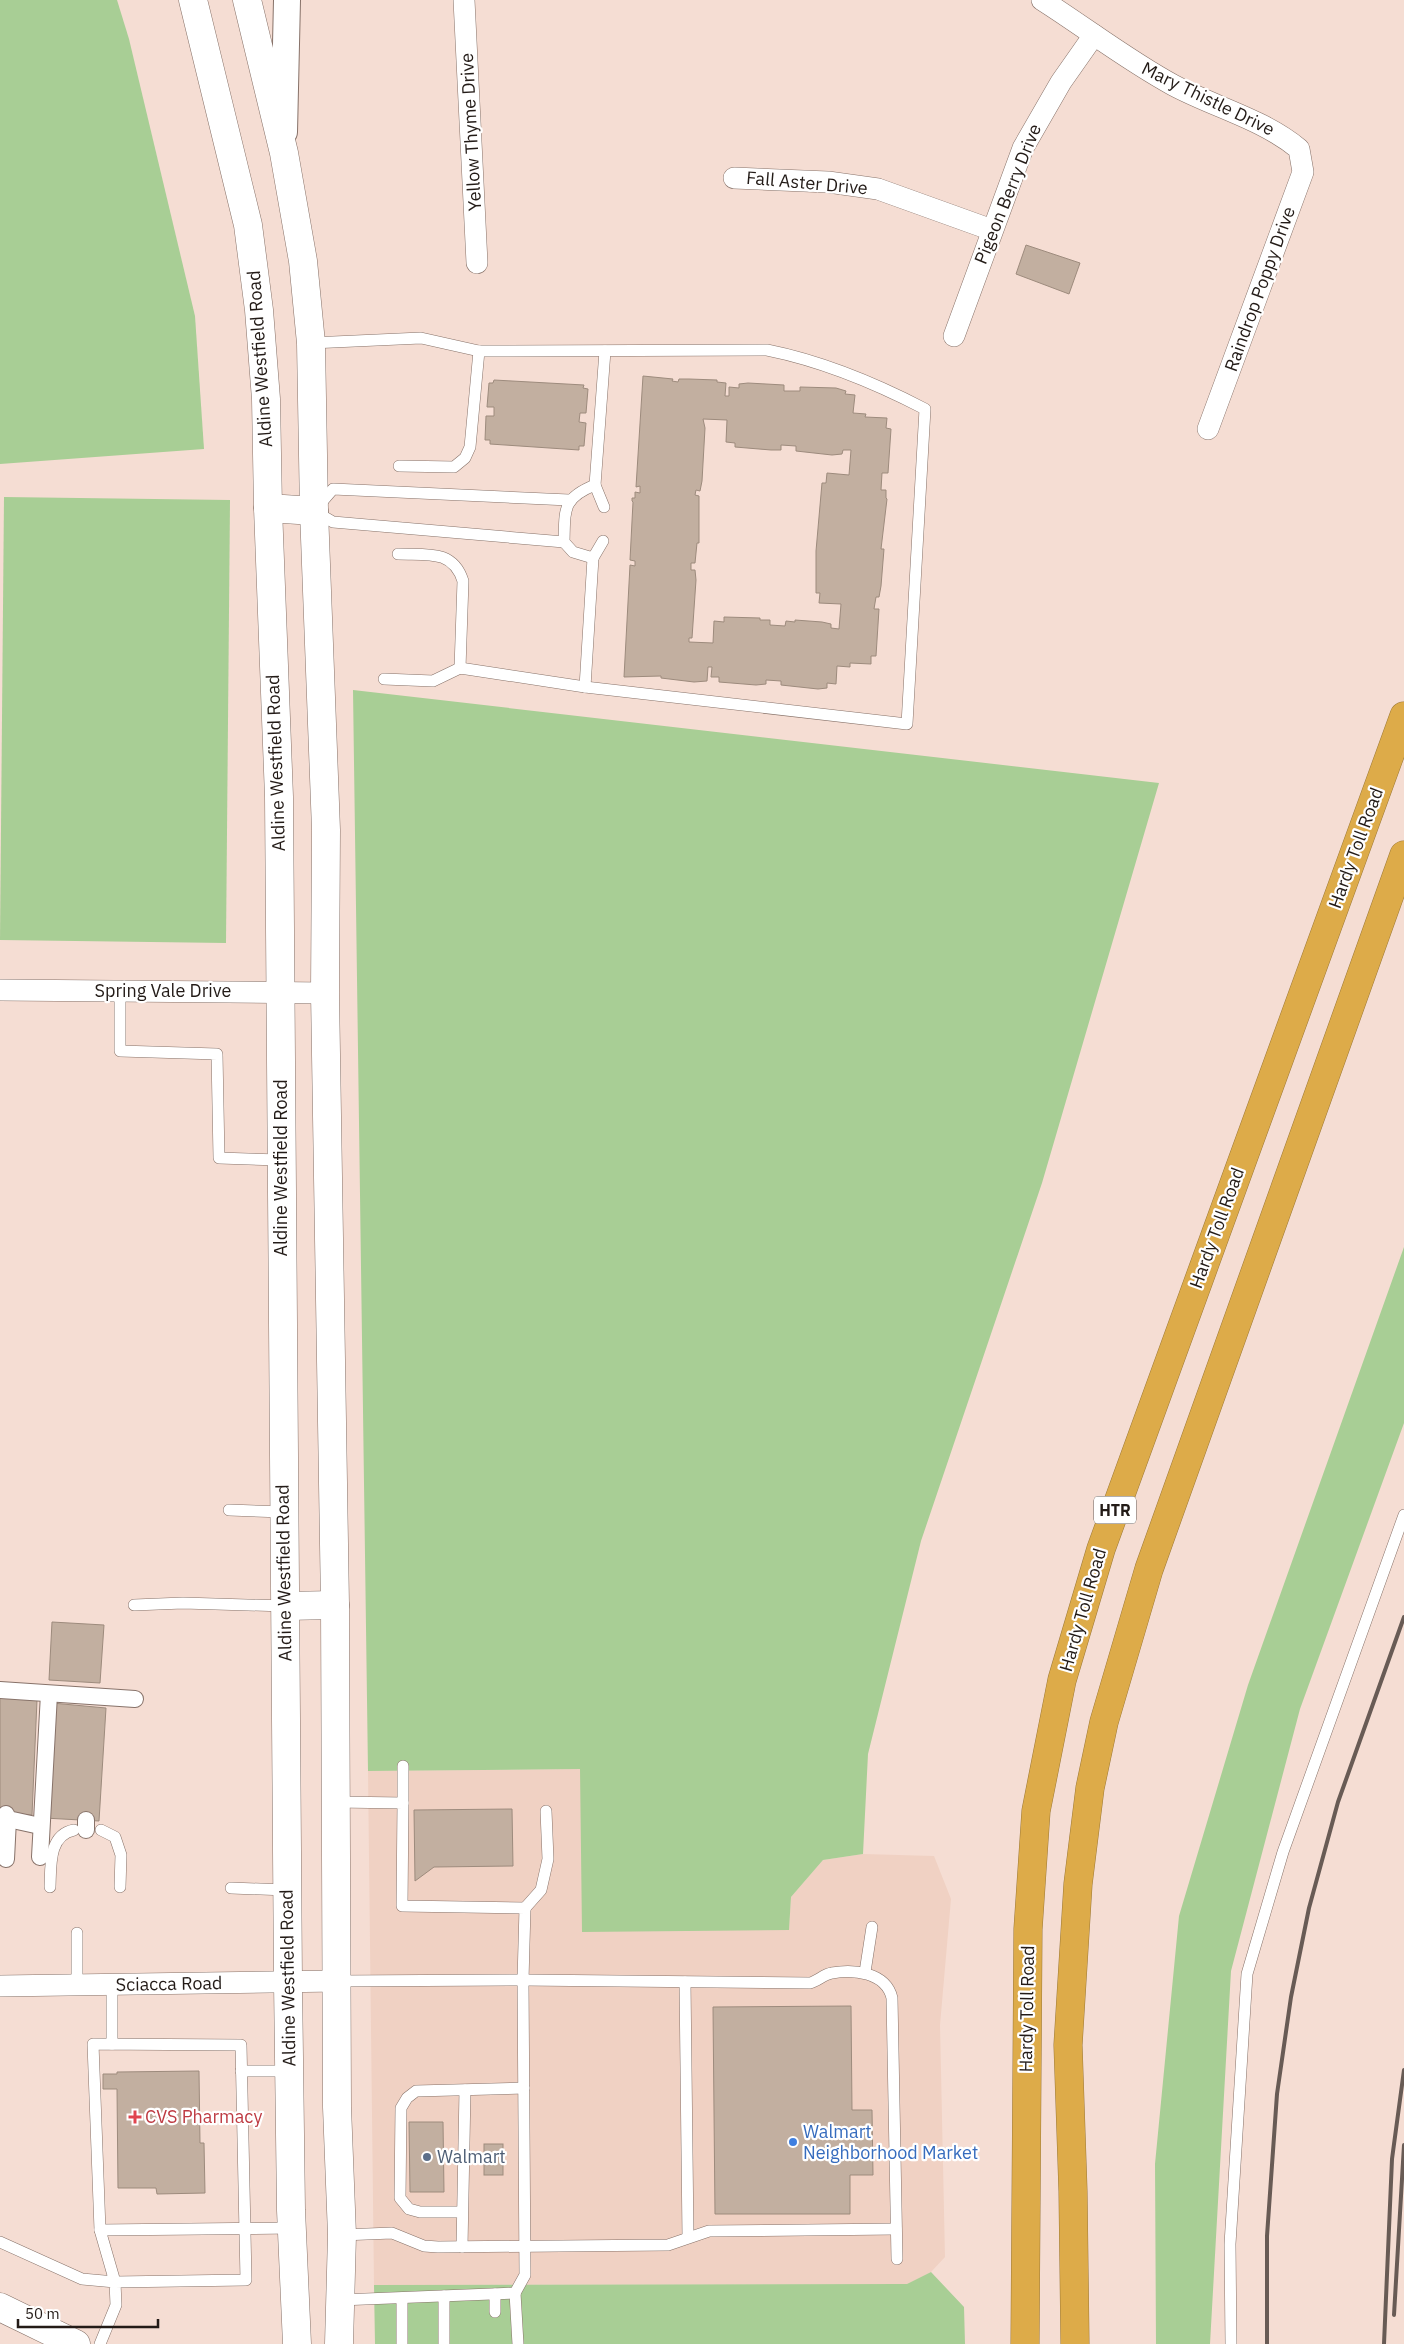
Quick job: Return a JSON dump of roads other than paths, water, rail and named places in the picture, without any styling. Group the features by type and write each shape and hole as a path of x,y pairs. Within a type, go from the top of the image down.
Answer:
{"highway":[{"name":"Hardy Toll Road","path":"1025,2344 1028,1929 1036,1811 1062,1680 1101,1549 1404,716"},
{"path":"1075,2344 1068,2045 1078,1884 1090,1788 1104,1722 1149,1568 1404,856"}],"main road":[{"name":"Aldine Westfield Road","path":"193,0 248,225 259,310 266,399 268,508 279,797 288,1982 292,2228 296,2339"},
{"path":"248,0 284,153 303,261 311,343 314,511 326,830 325,992 335,1605 337,2107 342,2235 339,2344"},
{"path":"268,508 314,511"},
{"path":"285,1606 335,1605"},
{"path":"0,2308 76,2344"}],"street":[{"path":"284,153 286,0"},
{"name":"Yellow Thyme Drive","path":"464,0 477,263"},
{"name":"Mary Thistle Drive","path":"1042,0 1152,73 1220,108 1283,136 1299,149"},
{"name":"Pigeon Berry Drive","path":"954,336 1023,148 1061,82 1094,35"},
{"name":"Raindrop Poppy Drive","path":"1208,429 1303,172 1303,161 1299,149"},
{"name":"Fall Aster Drive","path":"734,178 836,183 878,189 992,230"},
{"name":"Spring Vale Drive","path":"0,990 325,992"},
{"path":"0,1690 135,1699"},
{"path":"40,1857 40,1826 49,1694"},
{"path":"6,1859 7,1816 40,1826"},
{"name":"Sciacca Road","path":"0,1986 338,1982"}],"lane":[{"path":"311,343 421,338 479,351 767,350 796,356 840,371 886,389 925,409 907,724 584,687 460,668 433,681 384,679"},
{"path":"399,466 454,468 465,458 470,447 479,351"},
{"path":"604,508 595,485 605,351"},
{"path":"564,542 565,510 569,500 579,492 595,485"},
{"path":"569,500 333,489 314,511 333,522 564,542 573,552 593,558"},
{"path":"584,687 593,558 603,541"},
{"path":"398,554 443,556 454,563 460,572 464,582 460,668"},
{"path":"120,991 120,1051 217,1054 219,1158 281,1160"},
{"path":"229,1510 283,1512"},
{"path":"1231,2344 1230,2244 1247,1974 1283,1852 1404,1515"},
{"path":"134,1604 184,1603 285,1606"},
{"path":"403,1766 402,1906 525,1908"},
{"path":"336,1802 403,1803"},
{"path":"518,2344 515,2293 525,2275 523,1980 525,1908 541,1890 548,1859 546,1810"},
{"path":"50,1887 53,1849 59,1839 66,1832 87,1828 115,1837 121,1855 120,1887"},
{"path":"231,1888 287,1890"},
{"path":"865,1972 872,1927"},
{"path":"77,1933 77,1985"},
{"path":"338,1982 523,1980 810,1984 831,1973 865,1972 884,1983 890,1990 892,1998 897,2258"},
{"path":"685,1982 688,2238"},
{"path":"112,1984 112,2044"},
{"path":"0,2242 82,2279 115,2282 246,2280 241,2045 93,2044 100,2230 115,2282 116,2306 100,2344"},
{"path":"241,2071 289,2071"},
{"path":"462,2212 420,2212 408,2208 400,2198 401,2108 407,2098 416,2091 524,2088"},
{"path":"462,2246 465,2090"},
{"path":"100,2230 292,2228"},
{"path":"342,2235 392,2233 424,2246 668,2245 709,2231 896,2230"},
{"path":"340,2300 515,2293"},
{"path":"495,2294 495,2312"},
{"path":"444,2296 444,2344"},
{"path":"402,2298 402,2344"}],"railway":[{"path":"1267,2344 1267,2236 1277,2094 1291,1997 1309,1908 1338,1802 1404,1617"},
{"path":"1384,2344 1392,2159 1404,2070"},
{"path":"1394,2315 1404,2145"}],"place":[{"name":"CVS Pharmacy","path":"135,2117"},
{"name":"Walmart Neighborhood Market","path":"793,2142"},
{"name":"Walmart","path":"427,2157"}]}
